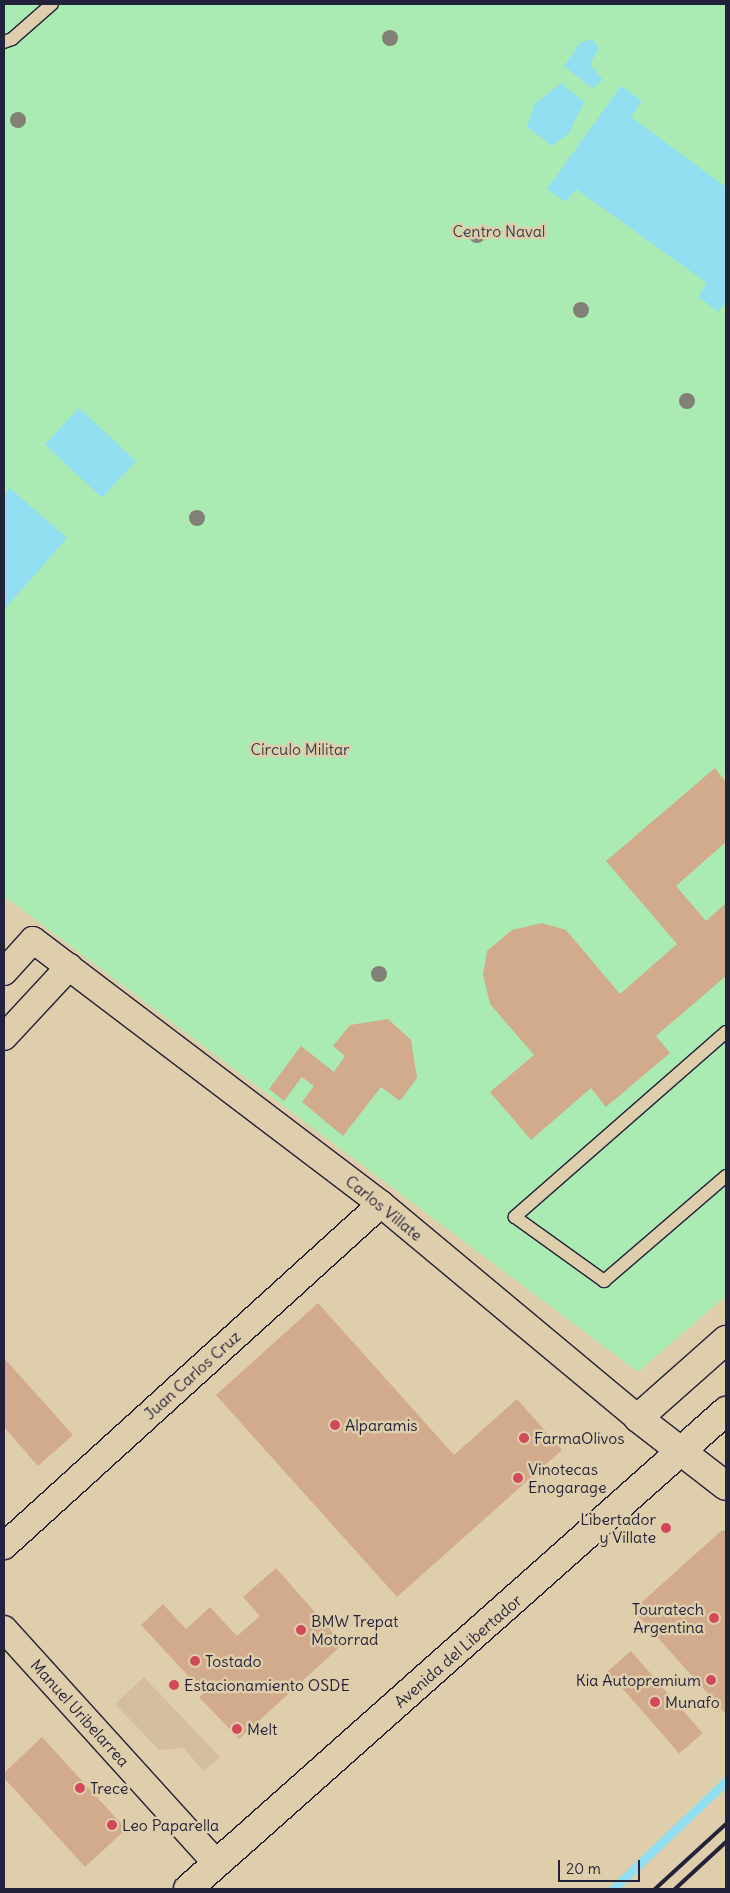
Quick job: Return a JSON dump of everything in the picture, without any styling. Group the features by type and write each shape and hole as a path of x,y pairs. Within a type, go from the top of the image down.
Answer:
{"main road":[{"path":"638,1418 726,1340"},
{"name":"Avenida del Libertador","path":"188,1889 681,1453 726,1411"},
{"name":"Carlos Villate","path":"638,1418 726,1486"}],"street":[{"name":"Carlos Villate","path":"4,972 33,940 381,1204 638,1418"},
{"path":"4,1037 70,967"},
{"name":"Juan Carlos Cruz","path":"4,1546 381,1204"},
{"name":"Manuel Uribelarrea","path":"4,1629 217,1864"}],"lane":[{"path":"4,42 12,40 52,4"},
{"path":"726,1032 515,1217 604,1281 726,1176"}],"shaded area":[{"path":"144,1677 220,1757 204,1771 183,1748 159,1750 115,1704"}],"green space":[{"name":"Círculo Militar","path":"4,4 726,4 726,1296 638,1372 4,896"}],"water":[{"path":"592,39 599,48 590,64 603,80 592,88 564,66 580,43"},
{"path":"561,83 584,102 569,133 552,146 527,127 535,104"},
{"path":"621,86 642,101 631,117 726,187 726,302 719,312 698,297 707,283 576,189 566,202 547,189"},
{"path":"79,408 136,461 102,498 45,445"},
{"path":"10,488 67,538 4,610 4,495"}],"building":[{"path":"715,768 726,782 726,842 676,886 706,921 726,903 726,976 656,1036 670,1053 606,1107 591,1088 531,1140 490,1092 534,1055 490,1004 483,974 487,951 512,930 542,923 566,930 620,994 677,944 606,861"},
{"path":"388,1019 411,1040 417,1078 400,1101 381,1087 343,1136 302,1102 314,1086 302,1077 284,1101 269,1089 301,1046 334,1072 345,1056 333,1046 350,1025"},
{"name":"Alparamis","path":"318,1303 454,1455 517,1399 562,1450 397,1597 216,1395"},
{"path":"4,1358 73,1435 38,1466 4,1427"},
{"name":"Kia Autopremium","path":"726,1530 726,1714 633,1610 721,1531"},
{"path":"276,1568 343,1644 239,1739 199,1697 204,1693 141,1625 163,1604 186,1629 210,1607 237,1636 260,1616 243,1597"},
{"name":"Munafo","path":"631,1651 703,1733 679,1754 608,1671"},
{"path":"42,1737 126,1829 85,1867 4,1778 4,1773"}],"waterway":[{"path":"613,1889 726,1781"}],"railway":[{"path":"655,1889 726,1824"},
{"path":"675,1889 726,1842"}],"place":[{"name":"Alparamis","path":"335,1425"},
{"name":"FarmaOlivos","path":"524,1438"},
{"name":"Vinotecas Enogarage","path":"518,1478"},
{"name":"Libertador y Villate","path":"666,1528"},
{"name":"Touratech Argentina","path":"714,1618"},
{"name":"BMW Trepat Motorrad","path":"301,1630"},
{"name":"Tostado","path":"195,1661"},
{"name":"Kia Autopremium","path":"711,1680"},
{"name":"Estacionamiento OSDE","path":"174,1685"},
{"name":"Munafo","path":"655,1702"},
{"name":"Melt","path":"237,1729"},
{"name":"Trece","path":"80,1788"},
{"name":"Leo Paparella","path":"112,1825"}],"park label":[{"name":"Centro Naval","path":"499,231"}]}
